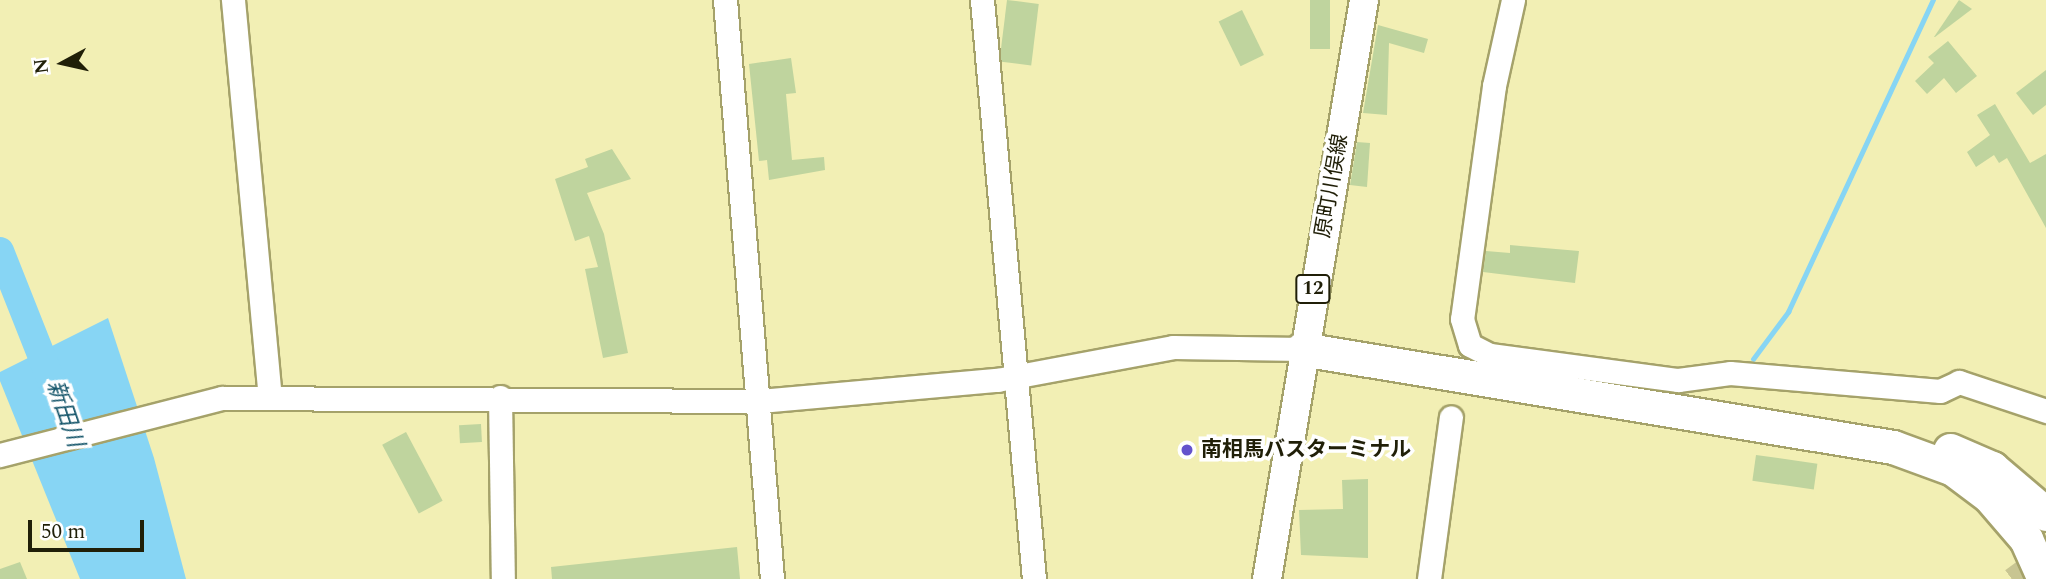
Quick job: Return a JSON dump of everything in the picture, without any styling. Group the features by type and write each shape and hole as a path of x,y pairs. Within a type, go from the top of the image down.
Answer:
{"highway":[{"path":"1302,349 1342,346 1905,431 2046,514"},
{"path":"1990,482 2014,488 2046,540"},
{"path":"1990,482 2008,530 2020,579"},
{"path":"1990,482 2020,531 2044,579"}],"main road":[{"name":"原町川俣線","path":"1267,579 1302,349 1364,0"}],"street":[{"path":"233,0 270,396"},
{"path":"725,0 760,401 772,579"},
{"path":"982,0 1034,579"},
{"path":"1513,0 1494,86 1462,319 1470,345 1490,355 1678,380 1730,373 1940,391 1959,382 2046,411"},
{"path":"0,456 222,398 500,397 760,401 1015,376 1173,347 1302,349"},
{"path":"500,397 503,579"},
{"path":"1429,579 1451,417"}],"water":[{"path":"108,318 154,458 186,579 80,579 0,381 0,372"}],"building":[{"path":"1007,0 1039,4 1031,65 999,62"},
{"path":"1310,0 1330,0 1330,49 1310,49"},
{"path":"1959,0 1972,9 1934,37"},
{"path":"1242,10 1264,55 1241,66 1219,21"},
{"path":"1378,25 1428,39 1424,53 1389,43 1387,115 1363,113"},
{"path":"1948,41 1977,76 1956,93 1944,78 1927,94 1915,81 1934,63 1928,57"},
{"path":"791,58 796,93 786,94 792,160 824,157 825,170 769,180 767,160 759,161 749,64"},
{"path":"2046,70 2046,105 2033,115 2016,93"},
{"path":"1995,104 2030,163 2046,154 2046,228 2007,158 1999,163 1994,155 1976,167 1967,152 1990,135 1977,115"},
{"path":"1357,142 1370,143 1367,187 1350,185"},
{"path":"612,149 631,179 587,193 604,234 628,353 603,358 585,269 598,267 589,236 575,241 555,179 588,167 585,159"},
{"path":"1510,245 1579,251 1575,283 1483,272 1486,251 1510,253"},
{"path":"481,424 482,442 460,443 459,425"},
{"path":"406,432 443,501 419,514 382,445"},
{"path":"1756,455 1817,464 1814,489 1752,481"},
{"path":"1368,479 1368,558 1301,555 1299,510 1343,509 1342,480"},
{"path":"737,547 740,579 552,579 551,567"},
{"path":"20,562 27,579 0,579 0,569"}],"waterway":[{"path":"1753,359 1788,312 1933,0"},
{"name":"新田川","path":"0,251 53,385"}],"tunnel":[{"path":"2012,579 2046,554"}],"place":[{"name":"南相馬バスターミナル","path":"1187,450"}]}
